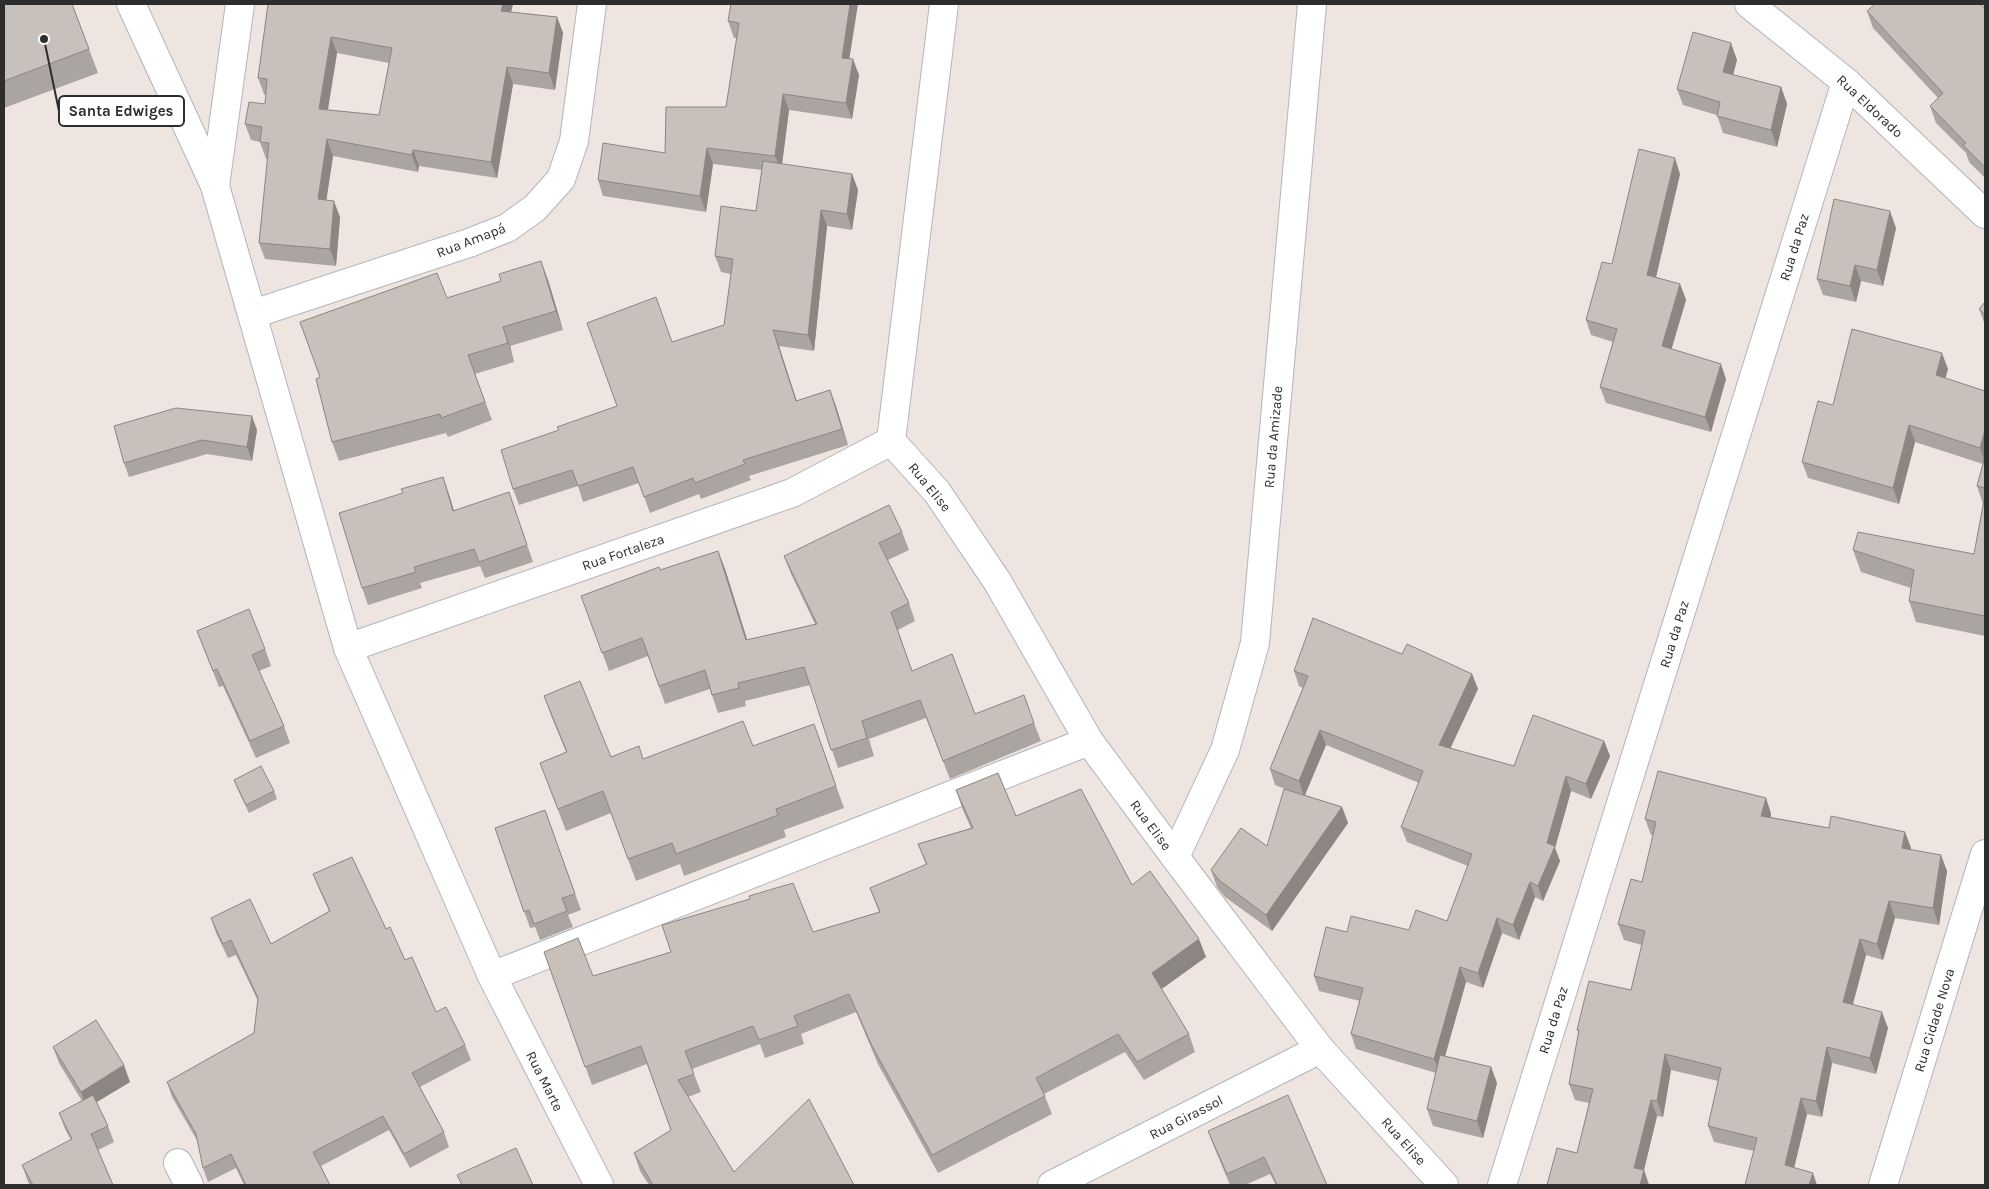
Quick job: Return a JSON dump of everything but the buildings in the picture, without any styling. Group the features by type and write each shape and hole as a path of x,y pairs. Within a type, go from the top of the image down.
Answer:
{"street":[{"name":"Rua Marte","path":"131,4 215,186 348,648 492,976 599,1185"},
{"path":"215,186 240,4"},
{"name":"Rua Amapá","path":"253,314 507,228 535,208 561,179 574,141 592,4"},
{"path":"891,442 944,4"},
{"name":"Rua da Amizade","path":"1175,856 1225,750 1255,643 1312,4"},
{"name":"Rua Eldorado","path":"1749,4 1846,82 1985,214"},
{"name":"Rua da Paz","path":"1502,1185 1846,82"},
{"name":"Rua Fortaleza","path":"348,648 792,493 891,442"},
{"name":"Rua Elise","path":"891,442 937,492 997,581 1090,741 1175,856 1320,1049 1444,1185"},
{"path":"492,976 1090,741"},
{"name":"Rua Cidade Nova","path":"1883,1185 1985,854"},
{"name":"Rua Girassol","path":"1052,1185 1320,1049"}],"place":[{"name":"Santa Edwiges","path":"44,39"}]}
